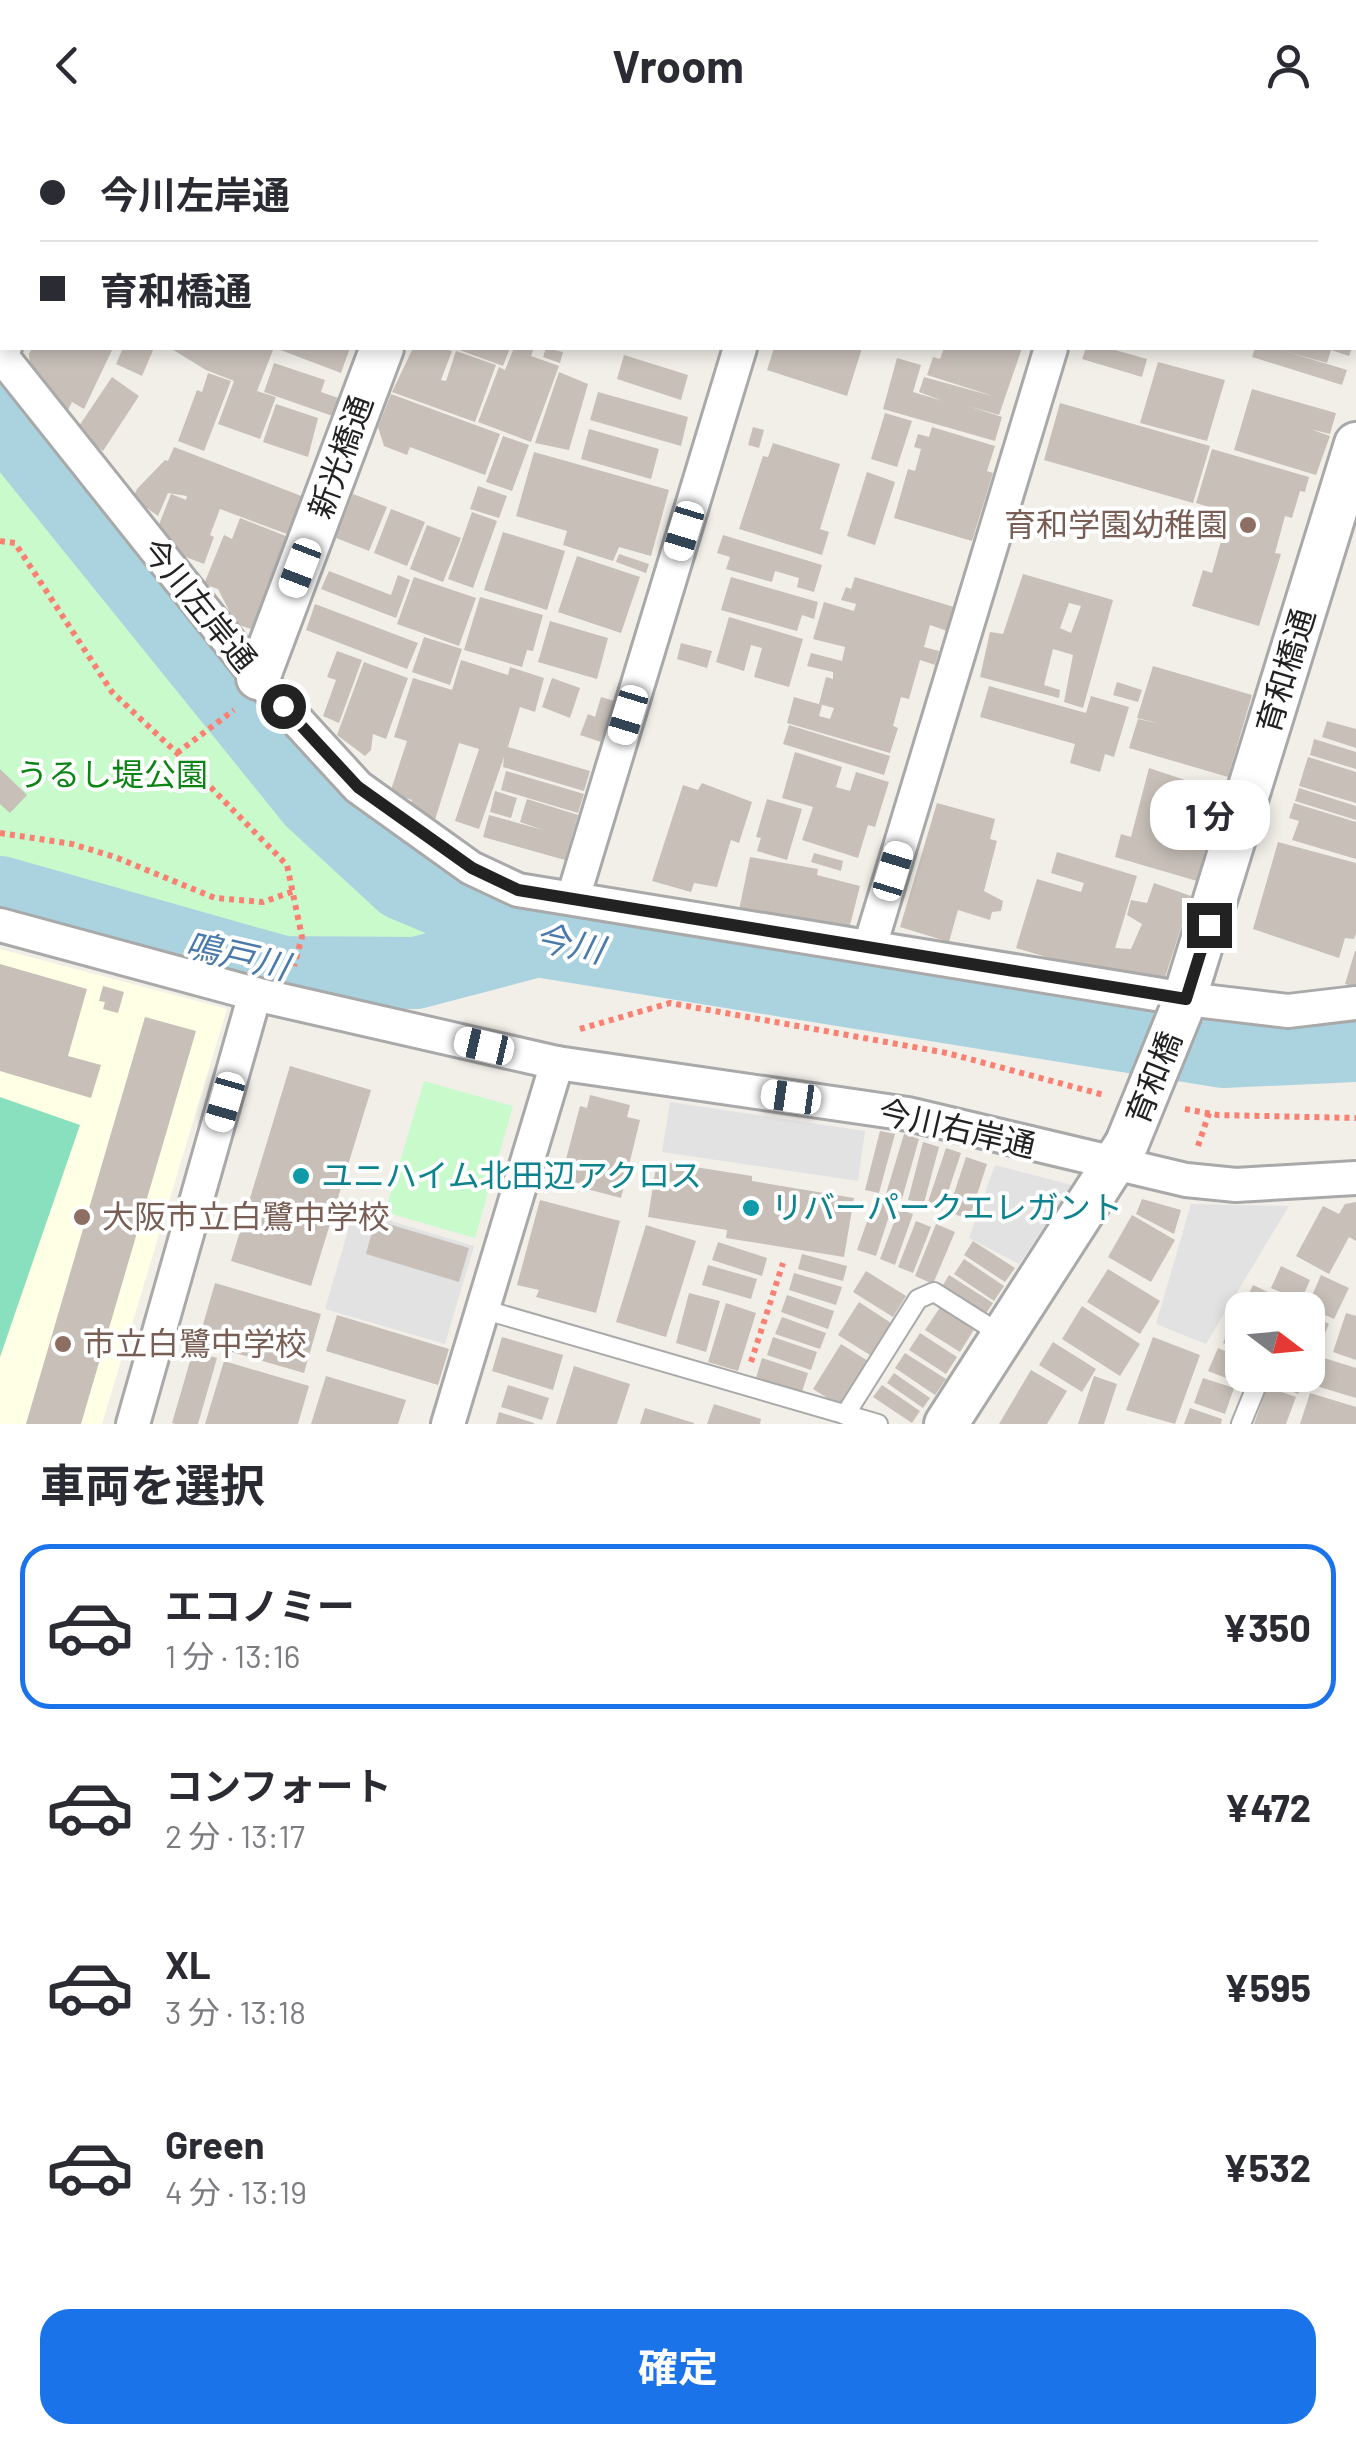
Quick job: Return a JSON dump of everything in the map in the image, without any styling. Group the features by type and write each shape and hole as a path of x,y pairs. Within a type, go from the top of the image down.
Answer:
{"street":[{"name":"新光橋通","path":"248,693 381,350"},
{"path":"573,898 739,350"},
{"path":"870,946 1050,350"},
{"name":"今川左岸通","path":"0,354 248,693 358,787 472,868 518,890 870,946 1183,1006 1288,1010 1356,1003"},
{"name":"育和橋通","path":"1183,1006 1356,444"},
{"name":"今川右岸通","path":"0,925 256,994 557,1063 908,1114 1120,1154 1186,1180 1236,1185 1356,1178"},
{"path":"133,1424 256,994"},
{"name":"育和橋","path":"1120,1154 1183,1006"},
{"path":"448,1424 557,1063"},
{"path":"946,1424 1120,1154"}],"lane":[{"path":"845,1414 918,1298 934,1292 1003,1336"},
{"path":"482,1309 878,1424"},
{"path":"1241,1424 1254,1392"}],"path":[{"path":"0,541 16,543 112,692 287,866 302,937"},
{"path":"177,753 210,732 248,693"},
{"path":"0,832 72,844 115,857 215,898 263,902 294,891"},
{"path":"574,1030 670,1003 947,1054 1110,1097"},
{"path":"1170,1107 1218,1115 1356,1118"},
{"path":"744,1385 783,1263"}],"shaded area":[{"name":"大阪市立白鷺中学校","path":"0,949 227,1009 102,1424 0,1424"},
{"path":"670,1102 865,1131 858,1181 662,1152"},
{"path":"995,1165 1072,1185 1019,1264 969,1238"},
{"path":"1191,1204 1289,1206 1237,1292 1225,1292 1225,1312 1206,1344 1156,1324"},
{"path":"354,1210 474,1246 445,1344 325,1309"}],"green space":[{"name":"うるし堤公園","path":"0,469 303,828 373,896 459,943 389,954 318,948 0,863"},
{"path":"424,1081 513,1106 475,1238 385,1212"},
{"path":"0,1097 80,1125 0,1357"}],"building":[{"path":"31,350 112,350 84,409 72,402 64,418 31,376"},
{"path":"122,350 153,350 142,376 116,364"},
{"path":"173,350 273,350 257,391 276,397 260,439 218,424 234,381"},
{"path":"280,350 349,350 341,373"},
{"path":"412,350 452,351 441,380 446,381 456,351 496,365 475,422 392,392"},
{"path":"459,350 509,350 503,366"},
{"path":"513,350 533,350 531,356 559,366 531,442 478,422 499,367 505,370"},
{"path":"545,350 563,352 560,363 543,357"},
{"path":"773,350 861,350 847,396 767,370"},
{"path":"943,350 1021,350 999,415 968,406 1002,417 995,441 883,409 897,358 921,365 913,392 943,401 919,392 924,377 996,397 927,375 933,357 940,359"},
{"path":"1085,350 1115,350 1147,359 1142,377 1082,359"},
{"path":"1254,350 1331,350 1327,363 1284,351 1347,370 1342,385 1252,357"},
{"path":"624,355 688,375 681,400 617,379"},
{"path":"1158,362 1225,380 1207,441 1140,423"},
{"path":"274,363 325,380 321,392 347,401 341,419 264,392"},
{"path":"559,372 588,384 569,450 535,443"},
{"path":"208,373 231,381 204,451 178,441 197,390 202,392"},
{"path":"112,377 139,396 103,451 75,432"},
{"path":"1252,389 1336,413 1330,434 1310,429 1330,436 1316,475 1234,450"},
{"path":"598,392 688,417 681,446 590,420"},
{"path":"391,394 500,434 485,475 410,447 407,455 384,446 378,427"},
{"path":"1060,403 1210,446 1193,503 1044,460"},
{"path":"276,404 318,418 308,457 263,442"},
{"path":"885,413 912,421 897,467 871,459"},
{"path":"753,427 764,430 759,448 748,445"},
{"path":"932,427 995,446 987,471 993,473 972,541 894,518 908,469 915,471 921,449 914,447 918,434 929,437"},
{"path":"589,429 659,449 651,479 581,459"},
{"path":"503,436 529,445 512,491 486,482"},
{"path":"773,443 840,464 820,529 829,532 822,555 739,529 763,456 768,457"},
{"path":"174,447 309,499 295,537 220,509 204,564 173,552 156,532 171,494 186,500 187,496 168,493 158,516 133,498 137,489 168,461"},
{"path":"1212,449 1309,477 1292,518 1285,516 1275,553 1281,554 1259,626 1192,606 1203,570 1212,573 1229,513 1196,503"},
{"path":"534,452 669,490 651,556 619,547 613,561 563,545 567,531 516,516"},
{"path":"867,472 895,482 875,545 847,536"},
{"path":"478,486 507,496 499,518 470,509"},
{"path":"353,494 387,507 369,551 336,538"},
{"path":"391,509 425,522 407,566 374,553"},
{"path":"472,512 497,521 473,588 448,579"},
{"path":"240,518 296,540 269,610 262,607 254,630 236,624 218,589 204,584 224,535 232,539"},
{"path":"427,525 461,538 443,582 410,569"},
{"path":"503,532 565,551 547,610 484,590"},
{"path":"723,535 822,565 814,592 797,587 799,578 775,571 772,582 726,569 730,557 717,553"},
{"path":"619,554 649,564 646,573 616,562"},
{"path":"577,556 640,577 621,633 558,612"},
{"path":"329,571 391,595 398,575 410,580 396,618 321,589"},
{"path":"1023,574 1113,600 1083,708 1064,702 1073,655 1053,649 1044,685 1060,690 1059,698 980,677 990,632 1003,634","holes":["1069,603 1081,606 1071,633 1060,628"]},
{"path":"414,577 476,598 459,646 397,624"},
{"path":"731,577 818,602 814,619 802,615 797,631 721,610"},
{"path":"855,577 954,607 947,631 930,625 924,647 939,651 935,665 920,660 909,699 901,697 893,726 898,728 890,753 787,723 794,697 822,705 819,716 830,719 834,708 819,704 826,677 833,679 833,672 807,666 811,653 842,661 845,647 813,639 824,602 854,611 856,604 841,600"},
{"path":"480,597 543,615 533,651 527,650 522,667 464,650"},
{"path":"315,604 418,643 407,669 306,630"},
{"path":"729,617 803,639 789,687 754,677 762,648 751,645 744,671 716,662"},
{"path":"550,621 608,638 597,679 538,662"},
{"path":"424,637 462,649 450,685 412,672"},
{"path":"681,643 712,651 707,668 677,659"},
{"path":"337,651 362,660 339,723 323,716 336,680 327,677"},
{"path":"461,660 508,675 510,667 544,678 535,712 520,707 508,747 590,771 584,791 503,767 504,757 479,829 455,821 479,749 459,743 434,823 407,814 412,800 390,793 407,741 394,737 413,678 452,690"},
{"path":"364,662 408,678 386,739 373,734 371,750 365,756 337,735"},
{"path":"1153,666 1252,695 1228,777 1129,748 1138,719 1161,724 1137,718"},
{"path":"552,678 580,688 570,718 542,707"},
{"path":"1117,682 1142,690 1138,702 1113,695"},
{"path":"989,686 1086,713 1091,696 1129,707 1114,757 1105,754 1100,772 1070,763 1075,744 980,717"},
{"path":"601,697 614,701 601,742 580,735 588,714 595,717"},
{"path":"1327,721 1356,729 1356,748 1322,737"},
{"path":"789,725 890,756 884,775 783,744"},
{"path":"1314,739 1356,752 1356,769 1310,755"},
{"path":"795,752 842,767 836,787 850,791 856,772 889,782 875,827 868,825 858,858 802,840 813,807 782,798"},
{"path":"1308,757 1356,772 1356,803 1299,786"},
{"path":"1149,768 1224,793 1197,881 1115,857 1121,834 1131,837"},
{"path":"0,769 27,795 10,813 0,804"},
{"path":"506,771 584,794 578,813 501,790"},
{"path":"702,783 752,802 739,843 731,840 717,887 694,883 691,892 652,881 683,785 698,790"},
{"path":"1299,788 1356,806 1356,820 1295,801"},
{"path":"495,791 517,798 511,818 490,812"},
{"path":"527,799 578,815 565,860 483,837 489,815 543,830 520,822"},
{"path":"767,799 802,809 787,860 757,851 761,838 756,837"},
{"path":"937,803 995,819 990,839 997,841 984,891 1003,901 1001,911 992,912 990,920 958,910 949,942 900,927"},
{"path":"1294,803 1356,822 1356,859 1292,840 1299,821 1289,818"},
{"path":"1278,842 1356,863 1356,933 1354,939 1345,938 1339,958 1253,929"},
{"path":"1057,852 1137,876 1115,948 1131,949 1142,924 1127,915 1131,900 1147,903 1154,883 1191,896 1163,984 1107,975 1016,948 1037,879 1081,892 1084,883 1051,873"},
{"path":"814,853 843,861 841,871 811,862"},
{"path":"750,857 818,869 817,875 860,886 849,929 739,910"},
{"path":"1356,951 1356,987 1345,984"},
{"path":"0,964 87,989 68,1056 101,1065 91,1098 0,1071"},
{"path":"103,986 124,992 118,1013 103,1009 105,1002 99,1001"},
{"path":"145,1017 196,1031 81,1424 26,1424"},
{"name":"ユニハイム北田辺アクロス","path":"290,1066 371,1090 311,1286 231,1261"},
{"path":"590,1095 630,1105 627,1117 640,1120 621,1198 560,1182 580,1106 587,1108"},
{"path":"880,1131 895,1134 879,1193 865,1190"},
{"path":"904,1134 919,1139 902,1199 886,1194"},
{"path":"923,1142 939,1147 924,1203 908,1200"},
{"path":"946,1148 961,1153 942,1210 927,1205"},
{"path":"966,1157 987,1164 969,1219 948,1212"},
{"name":"リバーパークエレガント","path":"657,1161 854,1198 844,1257 726,1238 727,1230 648,1217"},
{"path":"875,1199 893,1204 876,1256 857,1250"},
{"path":"1142,1199 1181,1210 1174,1234 1136,1214"},
{"path":"540,1200 620,1221 596,1313 536,1297 539,1290 517,1285"},
{"path":"1356,1202 1356,1241 1349,1237 1329,1274 1296,1256 1323,1206 1339,1214 1345,1204"},
{"path":"899,1209 913,1214 895,1265 880,1259"},
{"path":"1132,1215 1175,1240 1151,1282 1108,1257"},
{"path":"375,1220 469,1248 459,1282 366,1254"},
{"path":"916,1221 931,1227 913,1273 898,1267"},
{"path":"936,1224 955,1232 933,1284 915,1276"},
{"path":"646,1225 696,1241 666,1337 616,1322"},
{"path":"973,1241 1015,1268 1005,1282 964,1255"},
{"path":"718,1242 767,1258 762,1276 712,1260"},
{"path":"802,1254 847,1266 843,1281 798,1269"},
{"path":"964,1259 1004,1286 994,1301 954,1274"},
{"path":"708,1265 757,1279 751,1299 702,1285"},
{"path":"1281,1266 1310,1280 1305,1292 1271,1288"},
{"path":"1108,1269 1160,1301 1140,1334 1087,1302"},
{"path":"866,1271 906,1296 893,1317 853,1292"},
{"path":"794,1273 842,1287 836,1305 789,1290"},
{"path":"949,1275 993,1303 983,1318 940,1290"},
{"path":"1321,1275 1349,1288 1334,1319 1325,1315 1325,1292 1314,1292"},
{"path":"215,1283 321,1314 304,1373 198,1342"},
{"path":"1253,1285 1268,1292 1250,1292"},
{"path":"689,1293 720,1301 706,1352 676,1343"},
{"path":"787,1295 834,1311 828,1329 781,1312"},
{"path":"859,1302 891,1323 870,1355 838,1335"},
{"path":"726,1303 756,1313 738,1371 708,1362"},
{"path":"941,1306 975,1328 960,1352 925,1330"},
{"path":"1082,1306 1140,1344 1120,1376 1062,1339"},
{"path":"1346,1313 1356,1316 1356,1360 1333,1352"},
{"path":"337,1315 449,1349 438,1385 326,1351"},
{"path":"782,1317 826,1333 820,1349 775,1334"},
{"path":"920,1333 957,1357 946,1374 909,1350"},
{"path":"502,1337 563,1355 553,1390 492,1371"},
{"path":"773,1337 817,1352 811,1370 767,1355"},
{"path":"1153,1337 1200,1355 1175,1424 1126,1410"},
{"path":"1053,1342 1096,1369 1082,1392 1039,1365"},
{"path":"841,1344 868,1361 840,1406 813,1389"},
{"path":"1218,1348 1225,1351 1225,1378 1208,1371"},
{"path":"193,1351 217,1358 198,1424 175,1424 172,1423"},
{"path":"905,1353 946,1379 935,1395 895,1368"},
{"path":"762,1358 808,1373 802,1392 756,1378"},
{"path":"1325,1358 1356,1368 1356,1398 1325,1389"},
{"path":"224,1361 309,1386 298,1424 205,1424"},
{"path":"574,1366 630,1384 617,1424 556,1424"},
{"path":"1031,1370 1067,1391 1047,1424 999,1424"},
{"path":"894,1373 930,1398 923,1408 887,1383"},
{"path":"326,1376 406,1400 398,1424 311,1424"},
{"path":"1094,1376 1117,1384 1104,1424 1078,1424"},
{"path":"1203,1378 1225,1385 1225,1392 1233,1392 1225,1414 1194,1403"},
{"path":"508,1385 549,1398 542,1420 501,1407"},
{"path":"882,1385 920,1411 912,1423 873,1397"},
{"path":"1265,1392 1296,1397 1286,1424 1254,1424"},
{"path":"1310,1393 1356,1407 1356,1424 1300,1424"},
{"path":"714,1404 761,1419 760,1424 707,1424"},
{"path":"645,1408 694,1423 694,1424 640,1424"},
{"path":"1190,1408 1222,1419 1221,1424 1184,1424"},
{"path":"499,1412 534,1423 534,1424 496,1424"}],"waterway":[{"name":"今川","path":"0,415 312,801 402,884 537,941 1223,1052 1356,1046"},
{"name":"鳴戸川","path":"0,892 283,972 416,973 537,941"}],"place":[{"name":"育和学園幼稚園","path":"1248,525"},
{"name":"ユニハイム北田辺アクロス","path":"301,1176"},
{"name":"リバーパークエレガント","path":"751,1208"},
{"name":"大阪市立白鷺中学校","path":"82,1217"},
{"name":"市立白鷺中学校","path":"63,1344"}],"route":[{"path":"283,706 358,787 472,868 518,890 1186,999 1209,925"}]}
